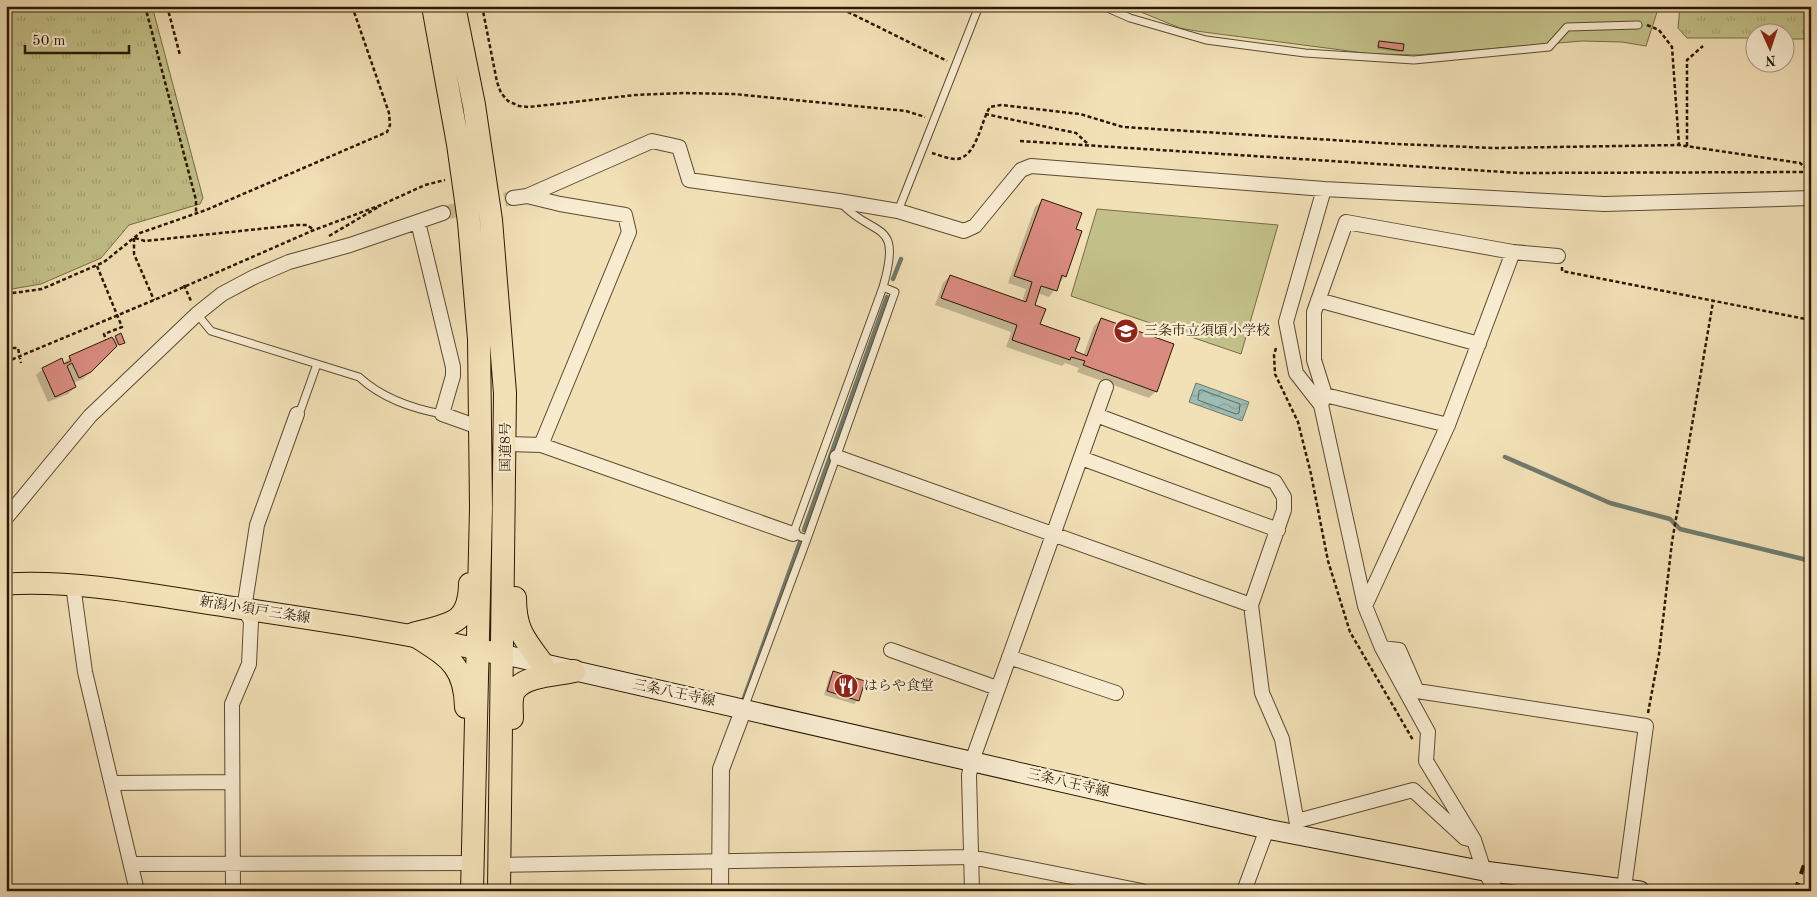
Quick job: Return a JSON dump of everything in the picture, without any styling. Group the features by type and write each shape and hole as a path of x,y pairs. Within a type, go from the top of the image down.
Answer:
{"highway":[{"name":"国道8号","path":"432,6 458,144 469,222 479,339 481,508 472,891"},
{"name":"国道8号","path":"454,6 478,134 491,220 505,393 506,444 501,654 499,891"},
{"path":"413,634 441,628 453,622 467,608 469,602 471,527 481,508"},
{"path":"504,540 515,556 515,617 518,628 542,663"},
{"path":"413,634 446,657 456,668 465,685 466,750 475,774"},
{"path":"499,805 511,762 512,700 514,691 527,682 538,678 574,671"}],"main road":[{"name":"新潟小須戸三条線","path":"6,584 73,585 244,609 413,634 501,654"},
{"name":"三条八王寺線","path":"501,654 1267,828 1298,828 1484,871 1632,889"}],"street":[{"path":"512,198 527,196 652,141 679,147 688,180 898,211 964,231 975,226 1021,170 1031,166 1324,189 1604,204 1811,198"},
{"path":"1324,189 1286,322 1296,373 1323,400 1448,425"},
{"path":"527,196 560,204 625,215 629,232 541,445"},
{"path":"6,518 90,416 195,309 254,277 290,262 443,213"},
{"path":"418,222 453,367 453,376 442,414 481,428"},
{"path":"1497,891 1484,871 1474,840 1426,761 1428,732 1382,648 1365,606 1314,360 1314,312 1346,222 1513,252 1558,256"},
{"path":"1365,606 1448,425 1513,252"},
{"path":"1318,300 1479,344"},
{"path":"972,891 969,775 972,761 1106,387"},
{"path":"233,891 232,704 248,664 251,621 244,609 257,525 297,414"},
{"path":"1096,415 1276,482 1284,497 1284,510 1278,530 1251,605 1262,693 1282,738 1298,828 1413,790 1465,838 1474,840"},
{"path":"506,444 541,445 793,534"},
{"path":"837,457 1251,605"},
{"path":"1081,458 1278,530"},
{"path":"73,585 85,672 113,783 137,891"},
{"path":"1382,648 1399,650 1417,690 1646,726 1632,889"},
{"path":"891,650 998,688"},
{"path":"1009,657 1116,693"},
{"path":"720,891 721,769 744,708"},
{"path":"113,783 232,782"},
{"path":"1244,891 1267,828"},
{"path":"499,865 971,857 1142,891"},
{"path":"131,864 473,863"}],"lane":[{"path":"898,211 979,6"},
{"path":"1103,6 1130,18 1206,40 1305,53 1414,60 1549,47 1567,27 1638,24"},
{"path":"807,539 793,534 883,288 888,254 887,237 882,230 849,212 839,201"},
{"path":"744,708 837,457 895,292 883,288"},
{"path":"195,309 211,331 358,376 376,392 402,403 442,414"},
{"path":"297,414 301,409 317,364"}],"path":[{"path":"144,6 196,200 196,212"},
{"path":"167,6 180,55"},
{"path":"6,294 42,289 97,266 140,233 206,210 387,132 390,125 390,113 352,6"},
{"path":"482,6 501,94 508,101 518,106 543,106 635,95 734,94 906,111 935,121"},
{"path":"836,6 956,66"},
{"path":"1638,24 1648,25 1659,30 1672,47 1679,145"},
{"path":"1687,146 1687,60 1703,46"},
{"path":"923,151 956,159 962,157 978,139 985,114 990,107 1012,106 1050,112 1080,114 1124,127 1397,144 1494,148 1679,145 1800,163 1811,172 1519,172 1020,141"},
{"path":"985,114 1076,132 1089,146"},
{"path":"6,362 314,230 381,205 425,185 442,180 451,180"},
{"path":"328,236 363,218 381,205"},
{"path":"134,238 146,241 297,225 306,225 314,230"},
{"path":"134,238 134,254 154,300"},
{"path":"1558,256 1563,259 1562,271 1811,320"},
{"path":"97,266 122,327 104,334 106,340"},
{"path":"184,286 195,309"},
{"path":"1646,726 1659,654 1672,542 1713,302"},
{"path":"1277,346 1274,355 1275,374 1298,422 1311,474 1328,561 1350,632 1426,761"},
{"path":"6,348 18,348 21,355 21,363"}],"green space":[{"path":"6,6 152,6 203,198 200,204 129,225 101,258 41,284 6,290"},
{"path":"1126,6 1659,6 1646,46 1622,42 1582,41 1417,55 1372,54 1196,31 1180,28"},
{"path":"1680,6 1811,6 1811,39 1794,39 1794,22 1744,22 1744,38 1687,38 1678,28"},
{"path":"1097,209 1278,225 1241,354 1071,296"}],"water":[{"path":"1196,383 1249,402 1242,421 1189,402"}],"building":[{"path":"1379,41 1404,44 1403,51 1378,47"},
{"path":"1042,199 1082,213 1076,229 1082,231 1066,277 1062,275 1057,291 1041,286 1035,305 1046,309 1040,324 1080,338 1075,351 1087,356 1101,318 1174,344 1157,392 1083,365 1085,361 1071,357 1070,360 1012,340 1017,325 941,298 950,275 1026,302 1032,282 1014,276"},
{"path":"121,333 125,343 119,345 115,336"},
{"path":"112,337 117,346 91,372 79,378 72,363 67,366 76,387 55,397 42,368 62,358 64,364 71,361 69,356"},
{"name":"はらや食堂","path":"833,671 865,681 859,701 827,691"}],"waterway":[{"path":"893,279 901,259"},
{"path":"804,530 887,297"},
{"path":"1505,457 1610,503 1670,519 1680,529 1811,561"},
{"path":"744,698 800,542"}],"tunnel":[{"path":"443,213 513,198"}],"railway":[{"path":"1795,891 1811,845"},
{"path":"1805,891 1811,875"}],"place":[{"name":"三条市立須頃小学校","path":"1126,331"},
{"name":"はらや食堂","path":"846,686"}]}
